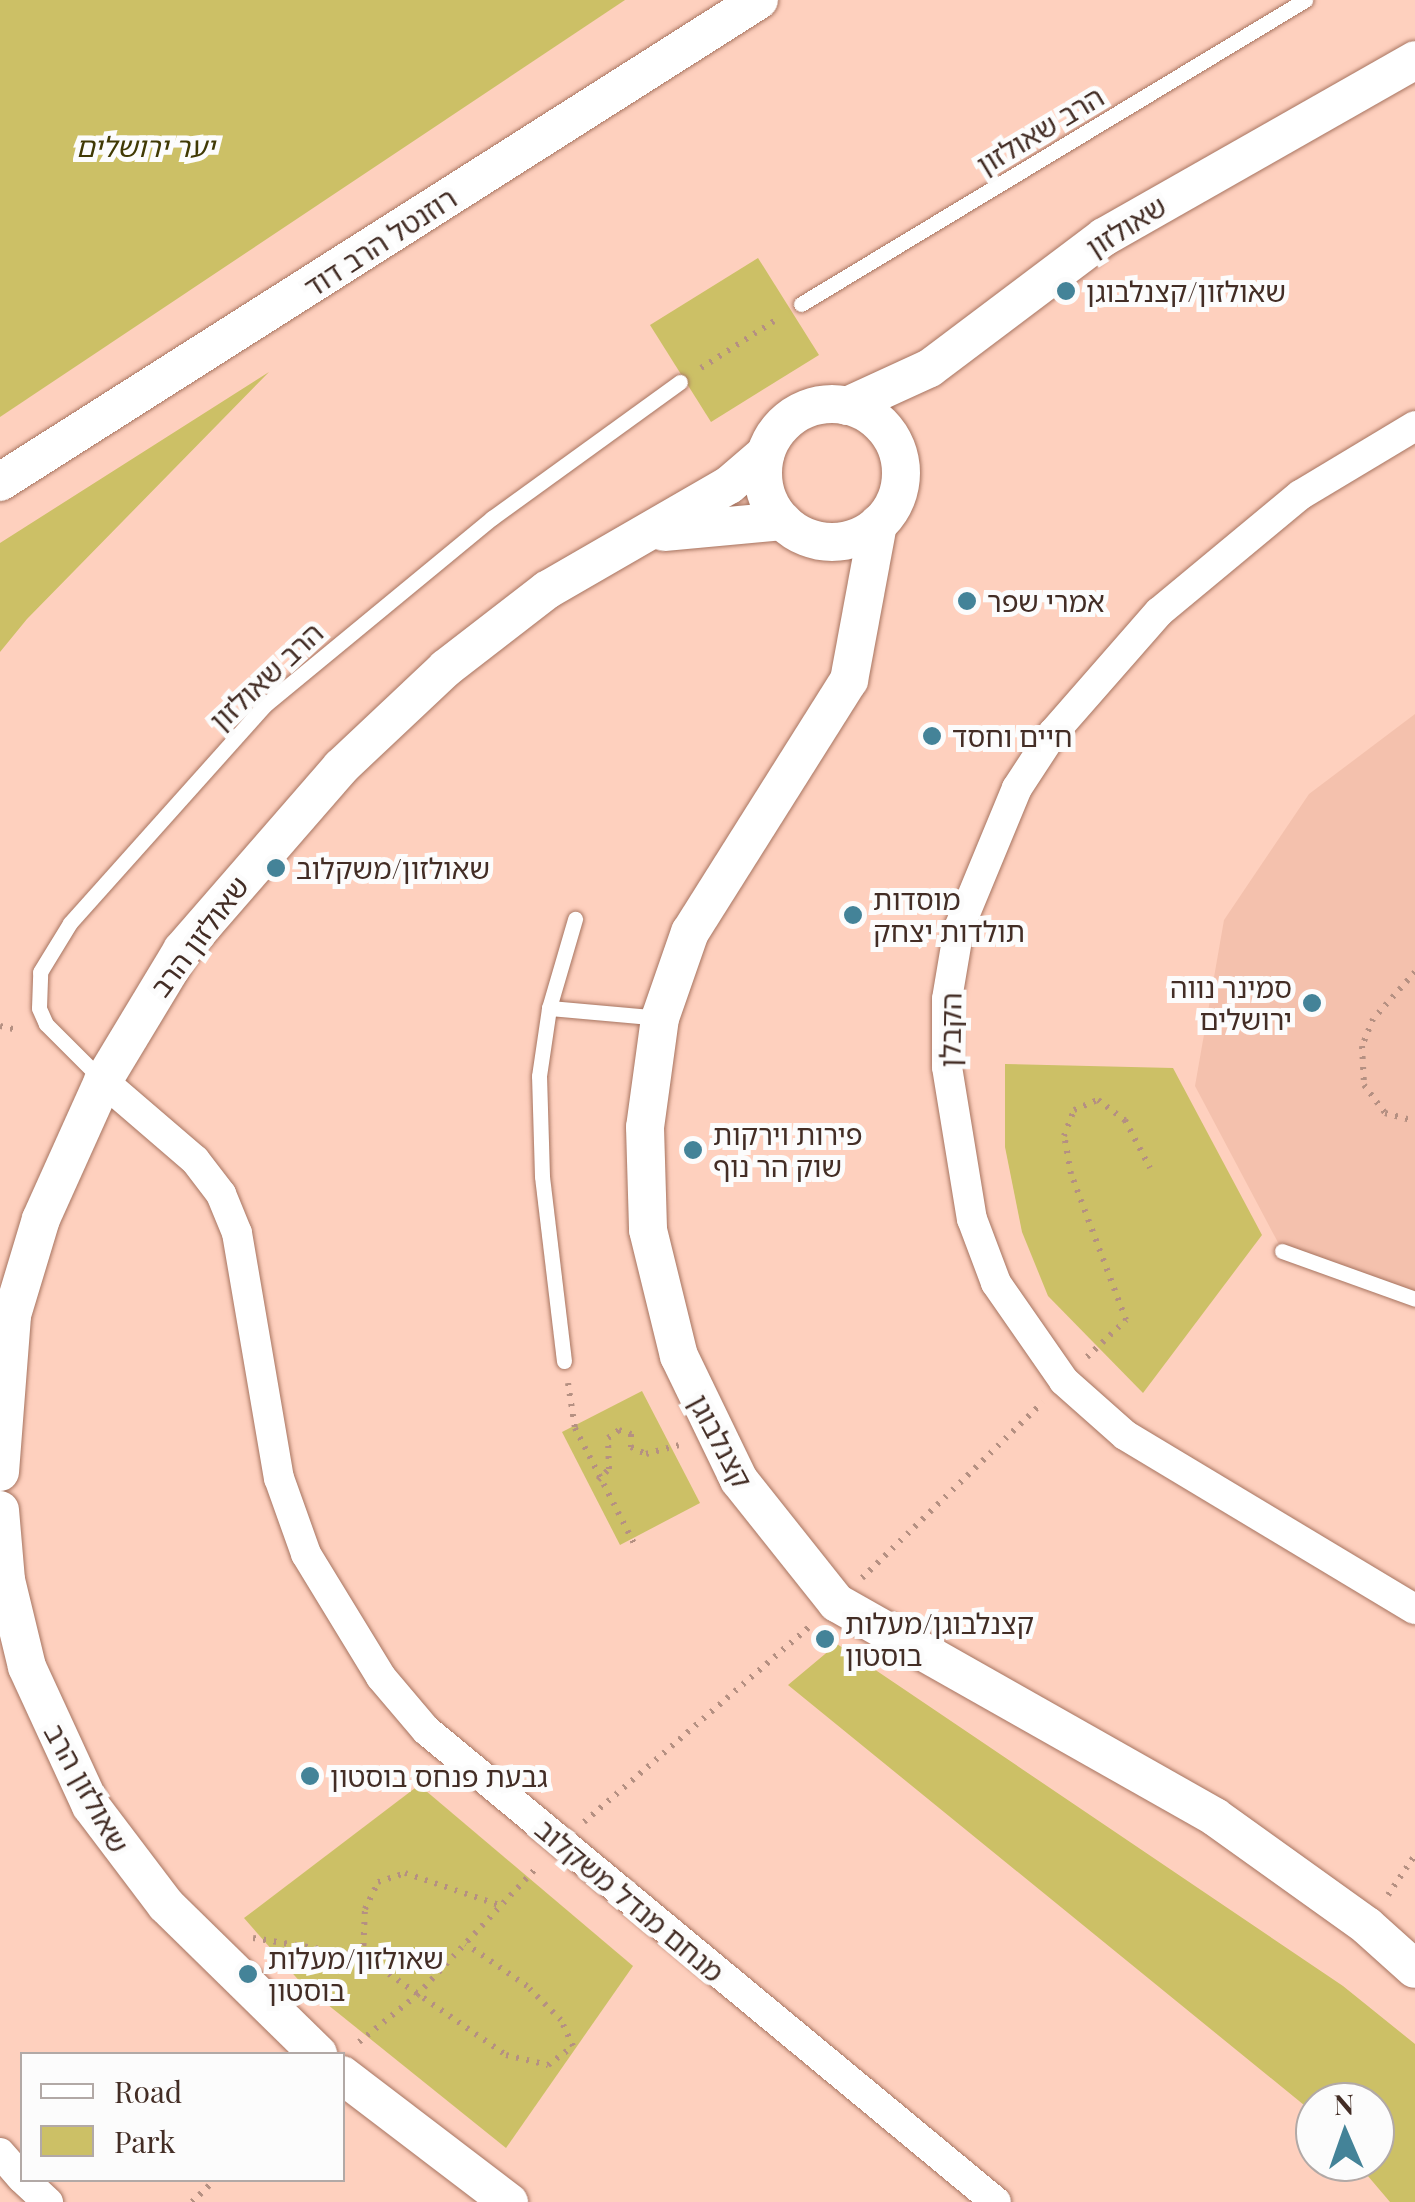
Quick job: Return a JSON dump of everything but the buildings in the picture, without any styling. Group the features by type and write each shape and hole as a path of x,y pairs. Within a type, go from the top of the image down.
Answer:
{"street":[{"name":"רוזנטל הרב דוד","path":"0,482 759,0"},
{"name":"שאולזון","path":"848,406 930,368 1104,237 1415,60"},
{"path":"796,529 846,540 878,524 898,494 898,452 879,422 848,406 815,406 793,416 765,454 765,490 796,529 841,578 860,622"},
{"name":"הקבלן","path":"1415,426 1300,495 1159,612 1053,734 1017,788 984,860 960,928 947,999 946,1067 972,1219 996,1283 1064,1380 1125,1434 1415,1609"},
{"name":"שאולזון הרב","path":"0,1472 12,1315 41,1220 103,1081 182,950 340,767 446,668 623,542 729,485 765,454"},
{"name":"קצנלבוגן","path":"878,524 849,680 832,716 723,874 690,932 660,1018 646,1127 648,1230 679,1356 739,1480 837,1604 1216,1817 1367,1926 1415,1970"},
{"name":"שאולזון הרב","path":"623,542 690,527 796,529"},
{"name":"מנחם מנדל משקלוב","path":"103,1081 195,1160 221,1194 237,1232 280,1478 306,1554 337,1614 426,1730 996,2202"},
{"name":"שאולזון הרב","path":"0,1510 6,1580 27,1667 56,1740 126,1858 208,1949 316,2052"},
{"path":"345,2077 509,2202"},
{"path":"0,2152 20,2175"},
{"path":"26,2182 48,2202"}],"lane":[{"name":"הרב שאולזון","path":"802,304 1305,0"},
{"name":"הרב שאולזון","path":"103,1081 46,1024 38,1008 40,972 70,923 265,706 492,518 680,382"},
{"path":"564,1360 542,1176 540,1076 549,1008 575,919"},
{"path":"549,1008 660,1018"},
{"path":"1282,1251 1415,1299"}],"path":[{"path":"680,382 802,304"},
{"path":"1415,972 1373,1019 1362,1046 1364,1085 1385,1113 1415,1121"},
{"path":"345,2053 417,1995 560,1843 837,1604 1126,1320 1119,1288 1070,1174 1064,1136 1074,1110 1098,1100 1125,1120 1150,1168"},
{"path":"564,1360 576,1428 598,1480 636,1546"},
{"path":"598,1480 610,1470 608,1438 618,1430 631,1434 631,1447 646,1454 665,1453 710,1426"},
{"path":"1367,1926 1415,1855"},
{"path":"364,1956 364,1909 378,1882 404,1873 502,1906"},
{"path":"208,1949 256,1937 364,1956 506,2055 548,2065 573,2046 561,2020 527,1986 466,1944"},
{"path":"192,2202 213,2182"}],"shaded area":[{"name":"סמינר נווה ירושלים","path":"1415,714 1415,1297 1282,1250 1195,1086 1224,920 1309,794"}],"green space":[{"name":"יער ירושלים","path":"0,0 625,0 0,417"},
{"path":"758,258 819,355 711,422 650,325"},
{"path":"269,372 27,619 0,652 0,543"},
{"path":"1005,1064 1173,1068 1262,1235 1143,1393 1048,1296 1022,1232 1005,1147"},
{"path":"642,1391 700,1503 620,1545 562,1432"},
{"path":"837,1644 1343,1986 1415,2044 1415,2202 1390,2202 1373,2182 1395,2182 1395,2082 1295,2082 1295,2098 788,1685"},
{"path":"419,1785 633,1966 506,2148 302,1984 244,1918"}],"place":[{"name":"שאולזון/קצנלבוגן","path":"1066,291"},
{"name":"אמרי שפר","path":"967,601"},
{"name":"חיים וחסד","path":"932,736"},
{"name":"שאולזון/משקלוב","path":"276,868"},
{"name":"מוסדות תולדות יצחק","path":"853,915"},
{"name":"סמינר נווה ירושלים","path":"1312,1003"},
{"name":"פירות וירקות שוק הר נוף","path":"693,1150"},
{"name":"קצנלבוגן/מעלות בוסטון","path":"825,1639"},
{"name":"גבעת פנחס בוסטון","path":"310,1776"},
{"name":"שאולזון/מעלות בוסטון","path":"248,1974"}]}
